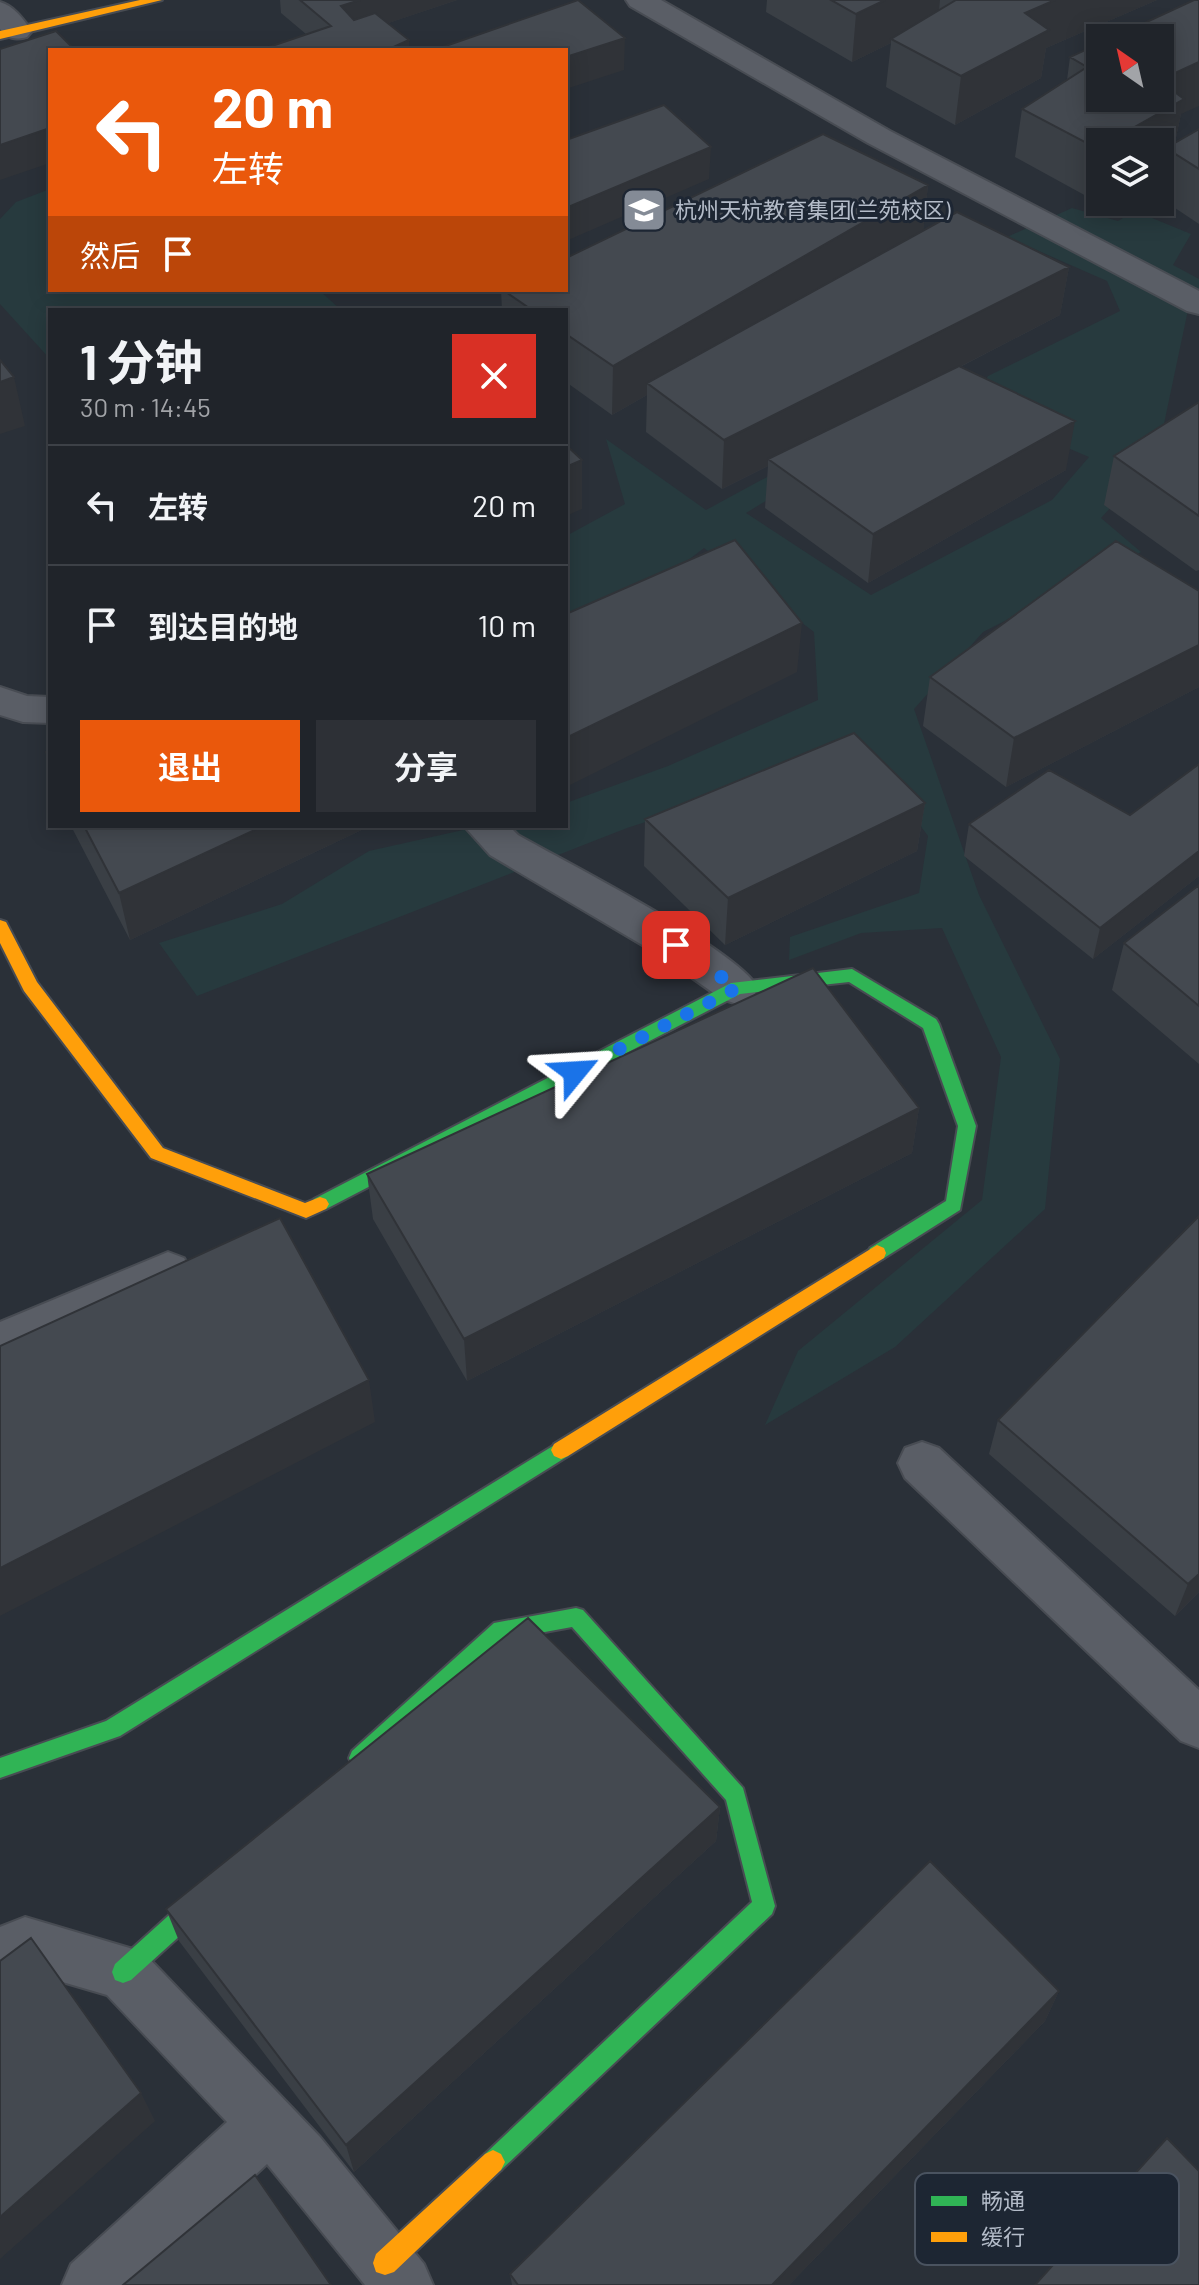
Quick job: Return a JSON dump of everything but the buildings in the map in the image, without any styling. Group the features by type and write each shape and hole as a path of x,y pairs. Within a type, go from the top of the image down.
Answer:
{"street":[{"path":"6,26 156,0"},
{"path":"640,0 879,137 1199,304"},
{"path":"0,700 23,709 48,710"},
{"path":"486,828 504,845 676,945 737,988"},
{"path":"0,926 30,986 157,1153 306,1211"},
{"path":"0,1768 112,1729 954,1205 967,1126 930,1024 852,975 737,988 306,1211 247,1236"},
{"path":"0,1343 204,1255"},
{"path":"922,1463 1199,1724"},
{"path":"0,1954 25,1944 123,1972 300,2157 394,2274 764,1906 735,1795 576,1617 501,1630 347,1769"},
{"path":"123,1972 229,1876"},
{"path":"92,2285 268,2124"}],"green space":[{"path":"48,190 48,292 321,292 339,308 48,308 48,357 0,304 0,219 16,202"},
{"path":"1072,208 1086,212 1086,216 1118,221 1126,216 1147,216 1191,234 1173,265 1199,279 1199,314 1188,310 1157,457 1101,518 1141,552 983,632 914,709 979,895 1060,1059 1045,1209 895,1347 765,1425 798,1351 982,1200 1001,1057 942,928 861,933 789,960 790,937 919,893 928,836 895,791 837,760 627,828 197,996 159,943 282,904 369,851 472,828 568,828 568,802 668,766 818,700 814,632 704,548 606,623 568,637 568,535 625,504 606,439 706,510 861,426 877,433 746,513 871,595 1052,500 1089,457 971,407 988,376 1120,311 1107,281 1007,237"}],"traffic: fast":[{"path":"320,1204 737,988 852,975 930,1024 967,1126 954,1205 877,1253"},
{"path":"0,1768 112,1729 561,1450"},
{"path":"360,1758 501,1630 576,1617 735,1795 764,1906 493,2162"},
{"path":"123,1972 217,1887"}],"traffic: slow":[{"path":"0,35 156,0"},
{"path":"0,926 30,986 157,1153 306,1211 320,1204"},
{"path":"561,1450 877,1253"},
{"path":"385,2263 493,2162"}],"place":[{"name":"杭州天杭教育集团(兰苑校区)","path":"644,210"}],"route":[{"path":"575,1072 737,988 676,945"}]}
